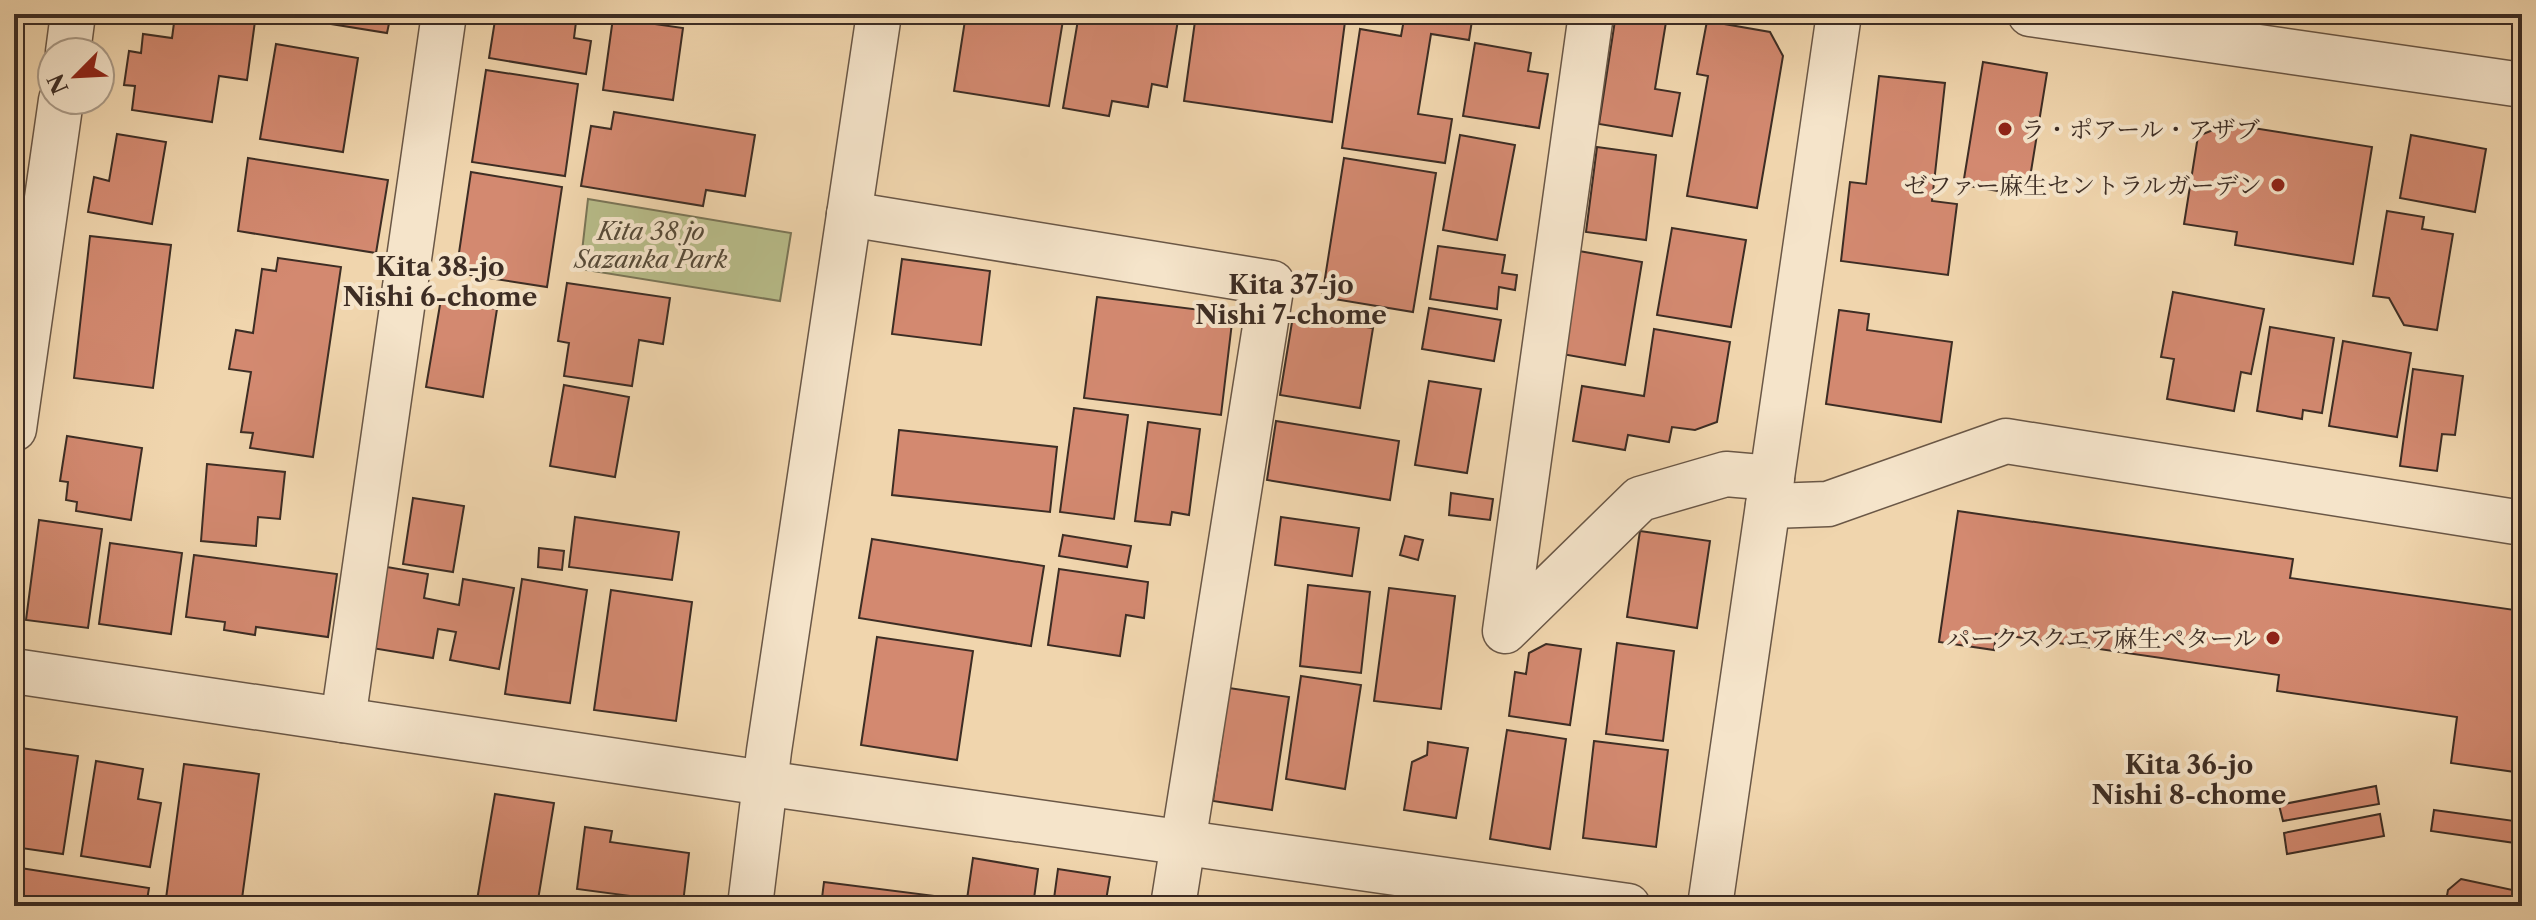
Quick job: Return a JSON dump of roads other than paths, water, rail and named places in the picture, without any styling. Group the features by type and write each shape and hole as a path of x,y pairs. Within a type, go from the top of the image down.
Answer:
{"street":[{"path":"70,36 73,14"},
{"path":"343,720 444,14"},
{"path":"750,906 764,783 879,14"},
{"path":"1591,14 1505,631 1640,499 1726,474 1770,492 1828,504 2006,441 2522,523"},
{"path":"1710,906 1839,14"},
{"path":"2030,14 2522,85"},
{"path":"14,429 59,116"},
{"path":"849,214 1272,283 1173,906"},
{"path":"14,671 1183,842 1475,895 1628,906"}],"place":[{"name":"ラ・ポアール・アザブ","path":"2005,129"},
{"name":"ゼファー麻生セントラルガーデン","path":"2278,185"},
{"name":"パークスクエア麻生ペタール","path":"2273,638"}],"district":[{"name":"Kita 38-jo Nishi 6-chome","path":"440,282"},
{"name":"Kita 37-jo Nishi 7-chome","path":"1291,300"},
{"name":"Kita 36-jo Nishi 8-chome","path":"2189,780"}],"park label":[{"name":"Kita 38 jo Sazanka Park","path":"651,245"}]}
